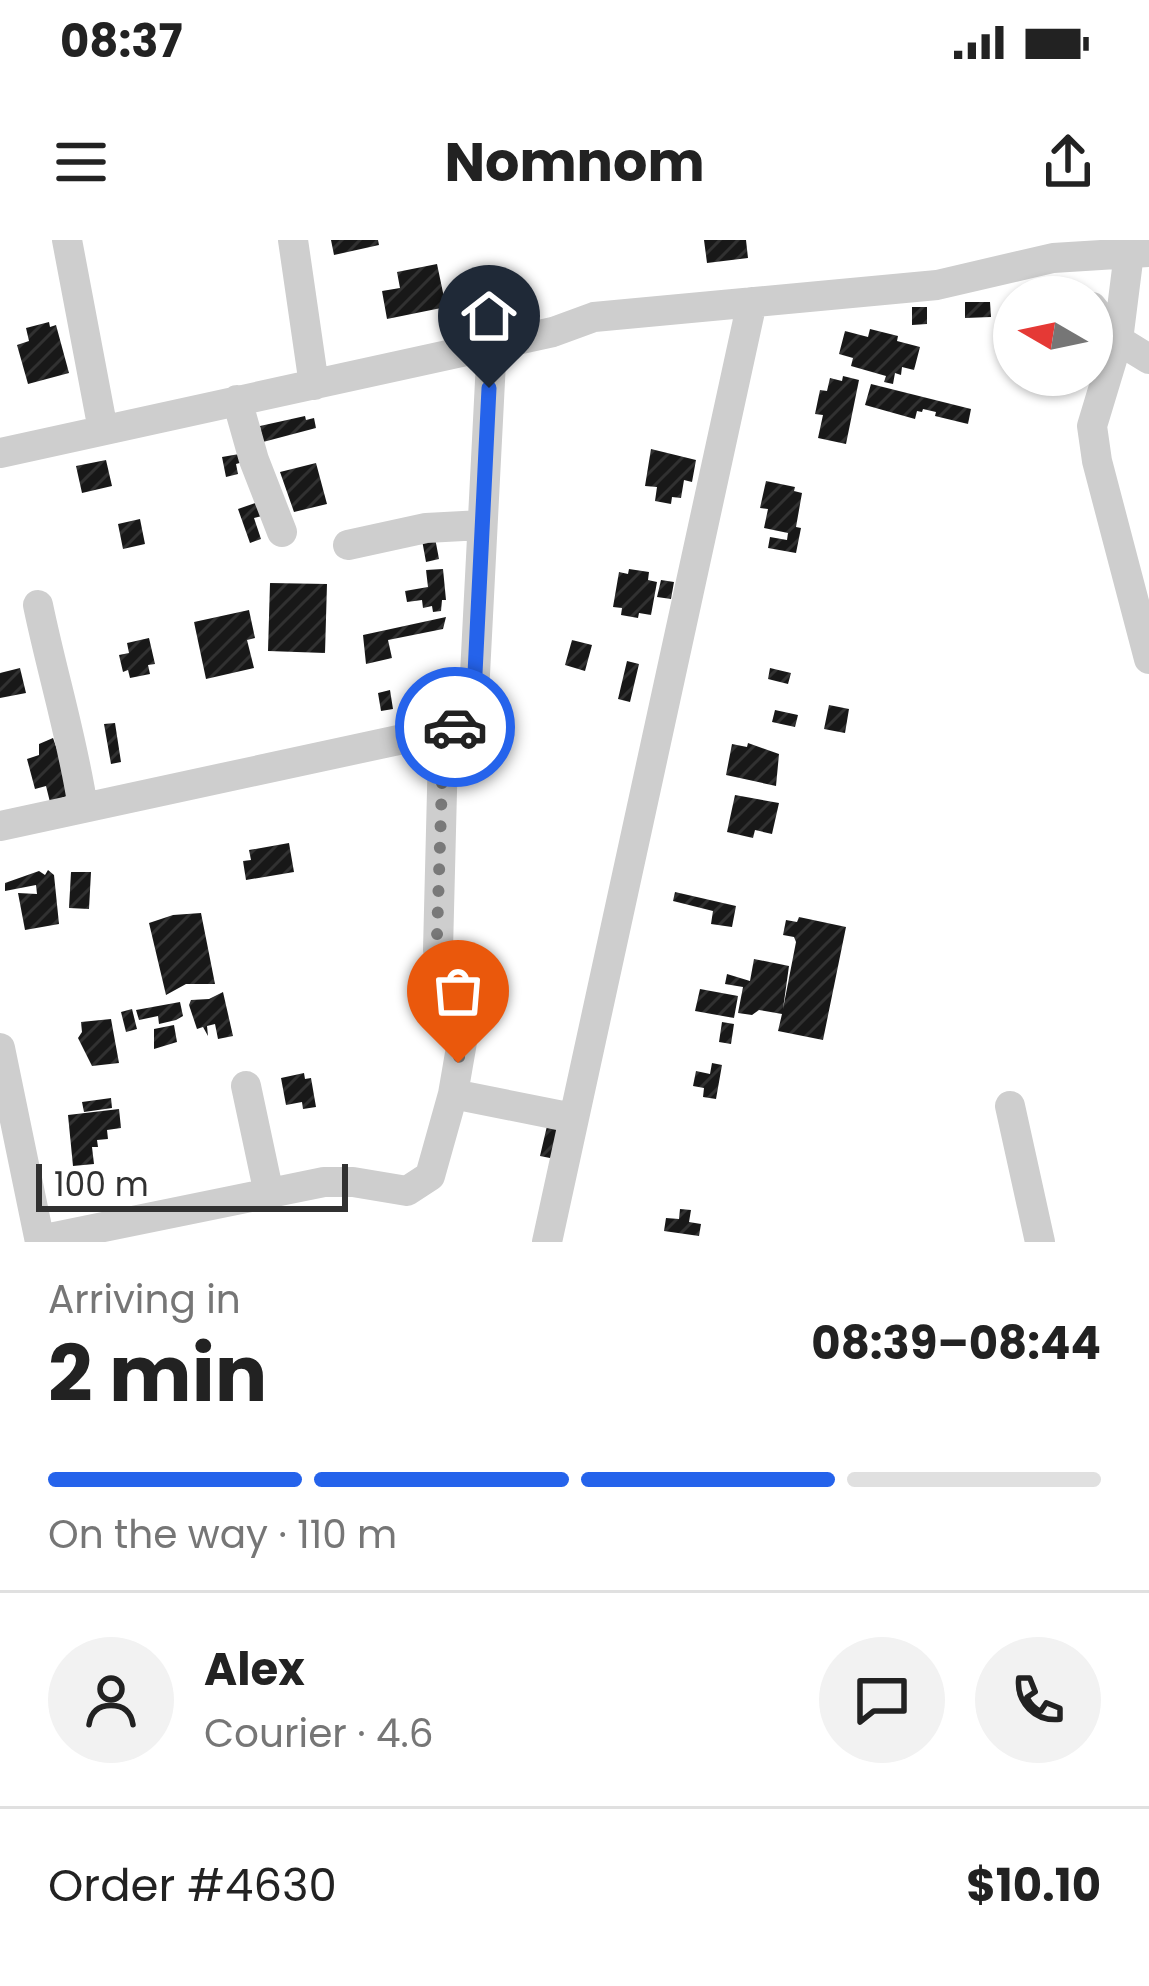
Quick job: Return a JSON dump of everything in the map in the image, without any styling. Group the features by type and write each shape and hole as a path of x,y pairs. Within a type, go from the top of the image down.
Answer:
{"street":[{"path":"67,240 103,430"},
{"path":"292,240 314,385"},
{"path":"0,453 553,332 594,317 937,285 1053,258 1139,253 1092,426 1149,659"},
{"path":"1053,258 1067,276"},
{"path":"547,1242 752,302"},
{"path":"1113,334 1149,359"},
{"path":"438,743 469,713 474,694 492,343"},
{"path":"238,400 254,460 282,532"},
{"path":"348,545 426,528 482,525"},
{"path":"38,605 58,704 76,762 82,808"},
{"path":"0,826 417,736 438,743 443,751 438,950 467,1013 453,1094 430,1176 417,1186 407,1191 324,1182 269,1194 166,1229 40,1241 0,1048"},
{"path":"246,1086 269,1194"},
{"path":"453,1094 573,1118"},
{"path":"1010,1106 1040,1242"}],"building":[{"path":"331,240 378,240 379,245 334,255"},
{"path":"704,240 746,240 748,258 707,263"},
{"path":"437,264 446,307 387,319 382,291 400,288 397,272"},
{"path":"965,302 990,302 991,317 965,318"},
{"path":"912,307 927,307 927,324 912,325"},
{"path":"49,322 50,327 56,325 69,373 28,384 17,345 29,341 26,328"},
{"path":"870,329 920,347 914,370 902,367 893,384 884,382 886,376 851,366 853,358 839,354 845,331 868,337"},
{"path":"843,376 859,380 846,444 818,438 823,415 815,414 820,390 827,391 830,378 842,381"},
{"path":"871,384 971,409 968,424 923,409 915,419 865,405"},
{"path":"305,416 306,420 314,418 316,428 263,442 260,426"},
{"path":"651,449 696,460 692,482 684,480 681,498 672,497 671,504 655,501 657,487 645,486"},
{"path":"245,453 247,461 236,464 238,474 226,477 222,457"},
{"path":"106,460 112,486 82,493 76,466"},
{"path":"316,463 327,504 294,512 280,472"},
{"path":"766,481 802,493 796,553 768,548 770,537 787,540 788,533 764,528 768,509 760,508"},
{"path":"258,502 262,516 254,518 261,539 250,543 238,509"},
{"path":"140,519 145,544 123,549 118,524"},
{"path":"435,538 439,559 426,562 422,540"},
{"path":"443,569 446,600 442,600 441,611 423,608 422,600 407,602 405,591 428,587 426,570"},
{"path":"629,569 649,572 648,580 657,582 651,615 621,615 622,608 613,607 619,572 628,574"},
{"path":"661,580 674,582 671,599 657,597"},
{"path":"270,583 327,584 325,653 268,651"},
{"path":"249,610 255,638 247,640 254,668 206,679 194,622"},
{"path":"446,617 443,629 388,640 392,658 366,664 363,635"},
{"path":"149,638 155,664 148,665 150,674 130,678 128,670 123,672 119,655 129,653 127,643"},
{"path":"572,640 592,645 585,671 565,665"},
{"path":"627,661 639,664 630,702 618,699"},
{"path":"20,668 26,693 0,698 0,673"},
{"path":"770,668 791,673 788,684 768,679"},
{"path":"390,690 393,709 381,711 378,693"},
{"path":"829,705 849,709 845,733 824,729"},
{"path":"775,710 798,715 795,727 772,722"},
{"path":"115,723 121,762 111,764 104,724"},
{"path":"53,738 73,794 50,802 46,786 35,789 27,759 39,755 39,744"},
{"path":"748,743 779,754 776,786 726,775 732,744 747,747"},
{"path":"735,795 779,803 772,834 755,830 753,838 727,832"},
{"path":"289,843 294,872 246,880 243,861 251,860 249,850"},
{"path":"48,870 54,875 59,924 25,930 18,893 37,894 36,885 5,891 5,883 39,871 45,875"},
{"path":"71,872 91,872 89,909 69,908"},
{"path":"675,892 736,906 732,927 711,924 713,911 673,901"},
{"path":"201,913 215,984 186,984 166,995 149,923"},
{"path":"799,917 846,927 823,1040 778,1031 782,1014 738,1013 743,987 725,984 727,974 750,981 754,959 789,966 783,1009 796,942 783,935 786,920 797,922"},
{"path":"700,989 738,996 734,1018 695,1011"},
{"path":"223,992 233,1036 218,1039 215,1024 207,1026 208,1036 203,1027 197,1029 189,1005 191,1000"},
{"path":"180,1002 183,1016 176,1020 159,1024 158,1016 139,1020 136,1010"},
{"path":"132,1009 137,1029 126,1032 121,1012"},
{"path":"111,1019 119,1063 92,1066 78,1038 81,1022"},
{"path":"722,1022 734,1024 731,1044 719,1042"},
{"path":"174,1025 177,1042 154,1049 154,1029"},
{"path":"712,1063 722,1065 716,1099 703,1097 704,1088 693,1086 696,1071 710,1074"},
{"path":"304,1073 305,1079 311,1078 316,1107 303,1109 302,1102 286,1105 281,1078"},
{"path":"111,1098 112,1108 84,1112 82,1102"},
{"path":"119,1109 121,1128 107,1130 108,1139 97,1140 98,1147 92,1147 94,1164 73,1166 68,1115"},
{"path":"562,1122 555,1159 540,1156 547,1126"},
{"path":"680,1209 691,1210 689,1222 701,1224 699,1236 664,1231 666,1218 679,1219"}],"way so far":[{"path":"455,727 438,743 443,751 437,936 442,963 467,1013 458,1063"}],"route":[{"path":"455,727 469,713 474,694 489,388"}]}
